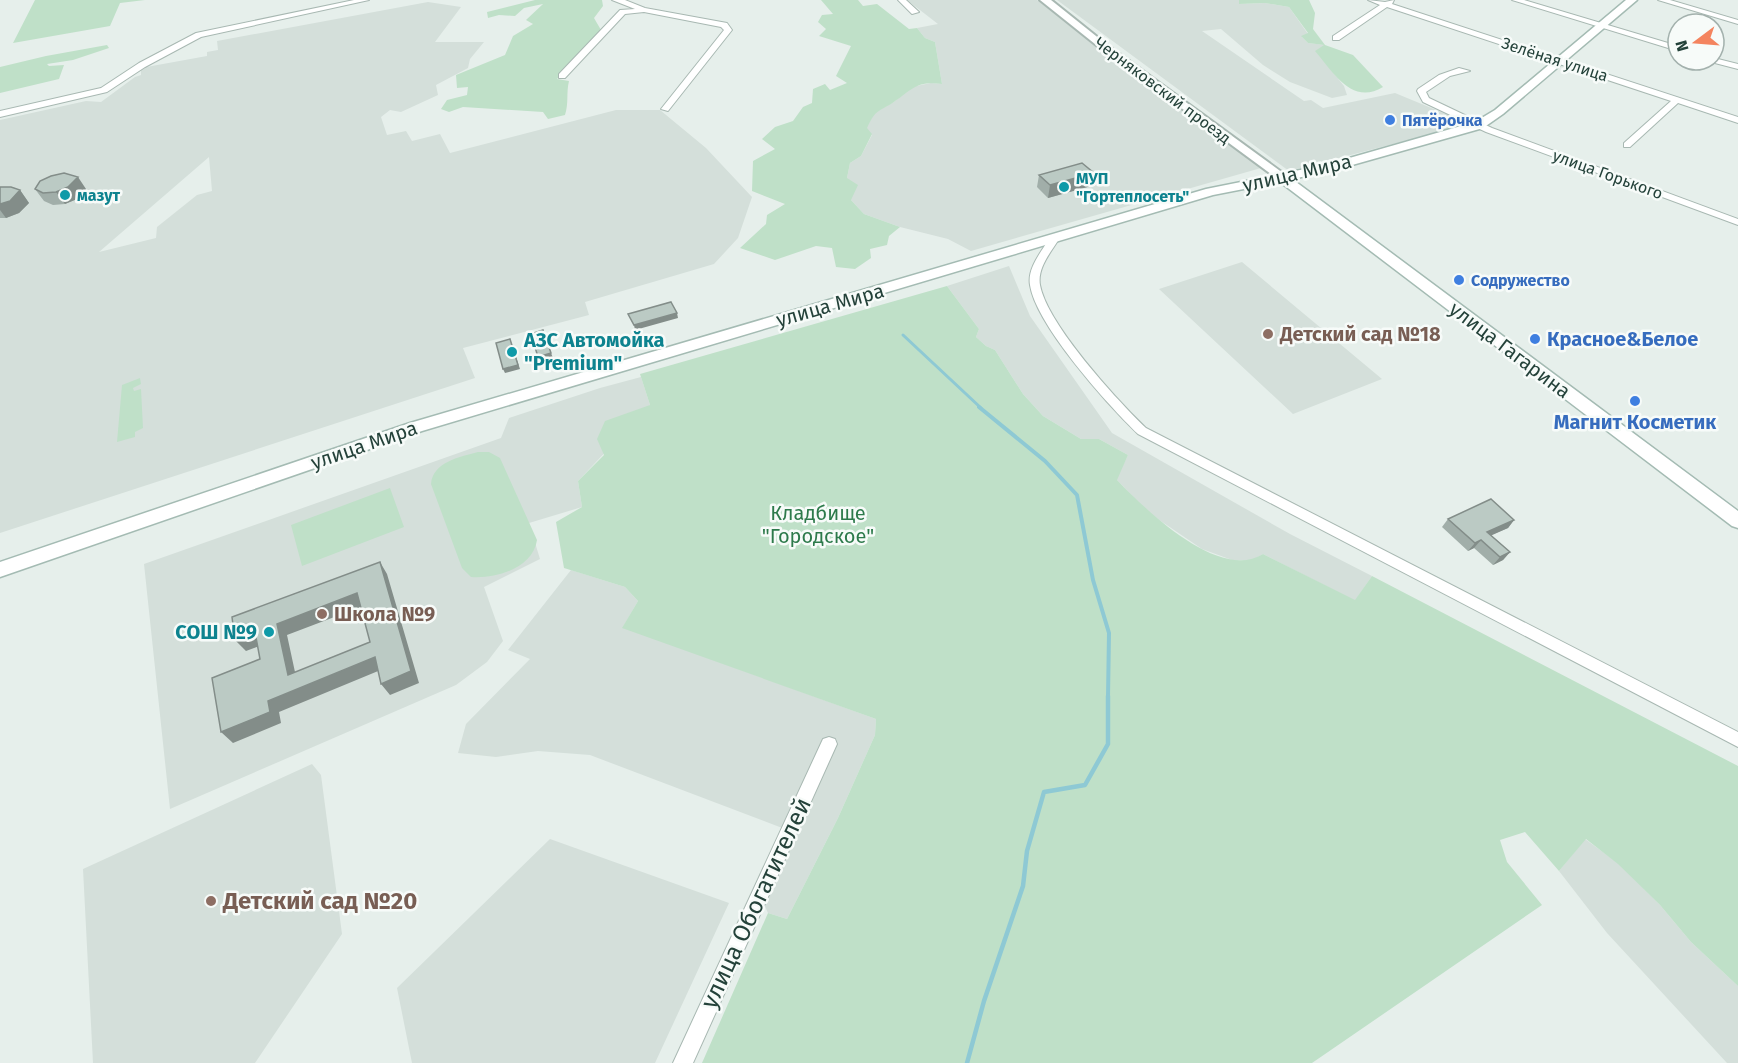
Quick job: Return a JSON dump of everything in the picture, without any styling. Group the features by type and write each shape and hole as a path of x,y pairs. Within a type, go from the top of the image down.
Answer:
{"main road":[{"name":"улица Мира","path":"0,570 416,427 1211,192 1282,178 1479,125 1499,112 1632,0"},
{"name":"улица Гагарина","path":"1282,178 1738,521"}],"street":[{"path":"0,114 104,90 142,65 199,35 364,0"},
{"path":"616,0 644,10"},
{"path":"902,0 915,12"},
{"name":"Черняковский проезд","path":"1045,0 1102,46 1282,178"},
{"name":"Зелёная улица","path":"1372,0 1389,2 1738,120"},
{"path":"1516,0 1666,45"},
{"path":"1662,0 1738,22"},
{"path":"1336,38 1389,2"},
{"path":"562,76 623,12 644,10 724,25 728,30 665,109"},
{"name":"улица Горького","path":"1466,71 1452,71 1444,75 1421,91 1421,95 1426,100 1479,125 1738,222"},
{"path":"1627,145 1677,100"},
{"path":"1054,239 1037,268 1035,284 1041,303 1055,326 1121,412 1142,431 1738,740"},
{"name":"улица Обогатителей","path":"683,1063 829,744"}],"shaded area":[{"path":"907,0 1037,0 1261,168 971,251 948,239 900,227 864,214 851,200 847,178 850,163 861,156 872,135 866,128 875,112 894,102 911,87 931,83 942,84 935,42 925,38 917,28 938,24"},
{"path":"1057,0 1239,0 1240,4 1265,3 1289,7 1308,34 1302,37 1308,43 1325,45 1316,51 1344,86 1347,95 1332,98 1290,82 1263,65 1221,29 1202,31 1304,101 1311,100 1323,108 1395,93 1470,124 1289,171"},
{"path":"428,2 461,7 435,42 484,42 470,59 468,68 436,85 438,95 401,112 390,110 381,117 387,135 406,131 412,141 440,134 450,153 616,110 660,110 706,148 752,197 738,238 714,264 585,302 589,315 463,348 475,378 0,533 0,120 86,101 101,102 141,75 141,68 207,56 207,52 218,50 217,41","holes":["209,157 212,191 197,195 157,227 156,238 99,252"]},
{"name":"Детский сад №18","path":"1242,262 1382,379 1293,414 1159,289"},
{"path":"1009,266 1030,316 1112,433 1290,534 1372,576 1355,601 1263,554 1253,560 1232,560 1202,549 1149,513 1116,479 1128,455 1099,439 1081,439 1043,416 1023,394 995,350 976,337 979,329 947,286"},
{"name":"Школа №9","path":"641,377 650,405 578,481 582,507 529,523 540,559 484,587 503,641 487,662 456,685 170,809 144,564 501,438 509,418"},
{"path":"571,570 625,587 638,601 623,627 876,719 875,735 838,818 787,919 768,913 764,904 798,834 590,755 538,751 496,757 458,753 466,724 530,659 508,650"},
{"name":"Детский сад №20","path":"312,764 321,775 342,934 255,1063 93,1063 83,869"},
{"path":"550,839 729,903 655,1063 412,1063 397,988"},
{"path":"1585,839 1618,863 1660,905 1691,942 1738,986 1738,1063 1727,1063 1607,933 1559,871"}],"green space":[{"path":"35,0 145,0 120,3 110,26 13,43"},
{"path":"535,0 602,0 603,6 594,18 601,30 557,79 569,81 565,115 548,119 543,112 463,107 449,112 441,109 447,100 467,95 468,87 457,88 456,75 505,55 513,36 533,24 526,20 543,4 524,8 515,16 499,15 488,18 487,12"},
{"path":"821,0 858,0 863,6 877,4 909,29 917,28 925,38 935,42 942,84 933,83 915,87 878,112 867,128 872,134 861,156 850,163 847,178 858,185 851,200 864,214 900,227 889,236 887,245 870,249 871,258 855,269 836,267 832,248 816,246 775,260 740,248 766,224 767,215 785,204 752,191 753,161 775,149 762,139 775,127 793,121 803,107 812,103 813,89 825,84 830,90 847,83 836,76 851,46 819,36 826,29 818,22 822,15 833,14"},
{"path":"1239,0 1309,0 1315,13 1313,29 1325,45 1353,55 1383,87 1372,92 1362,92 1344,84 1315,51 1324,45 1308,43 1301,36 1308,33 1289,7 1265,3 1239,4"},
{"path":"107,45 109,48 73,60 47,64 49,66 64,65 59,79 0,93 0,67"},
{"name":"Кладбище \"Городское\"","path":"947,286 979,329 976,337 995,350 1023,394 1043,416 1081,439 1099,439 1128,455 1117,480 1164,524 1205,551 1226,558 1245,560 1263,554 1355,600 1372,576 1738,766 1738,986 1691,942 1660,905 1618,864 1586,839 1559,871 1525,832 1500,840 1507,862 1542,905 1312,1063 702,1063 768,913 787,919 838,818 875,735 876,719 622,628 638,601 625,587 564,568 556,522 582,507 578,481 604,455 597,439 605,421 650,405 640,374"},
{"path":"140,378 141,384 133,388 134,391 141,389 143,428 135,432 135,437 117,442 122,385"},
{"path":"478,452 489,452 500,458 537,540 529,558 521,565 502,574 471,577 462,568 431,484 437,470 442,466 455,459"},
{"path":"390,488 404,527 302,566 291,525"}],"building":[{"path":"1082,163 1094,173 1050,185 1039,175"},
{"path":"64,173 78,177 68,187 56,192 43,193 35,189 40,181"},
{"path":"0,187 20,190 10,201 0,204"},
{"path":"671,302 677,313 634,325 628,314"},
{"path":"543,330 551,353 538,357 531,334"},
{"path":"510,339 518,365 503,369 496,343"},
{"path":"1491,499 1514,520 1487,532 1510,552 1500,557 1481,540 1475,543 1448,519"},
{"path":"380,562 411,671 381,684 375,657 268,701 270,712 221,732 212,678 260,659 255,632 235,640 232,617","holes":["357,593 370,642 288,675 277,624"]}],"waterway":[{"path":"903,335 981,408"},
{"path":"979,407 1045,461 1077,495 1093,580 1109,633 1108,697"},
{"path":"967,1063 984,1001 1023,886 1027,851 1044,792 1085,785 1108,744 1108,697"}],"place":[{"name":"Пятёрочка","path":"1390,120"},
{"name":"МУП \"Гортеплосеть\"","path":"1064,187"},
{"name":"мазут","path":"65,195"},
{"name":"Содружество","path":"1459,280"},
{"name":"Детский сад №18","path":"1268,334"},
{"name":"Красное&Белое","path":"1535,339"},
{"name":"АЗС Автомойка \"Premium\"","path":"512,352"},
{"name":"Магнит Косметик","path":"1635,401"},
{"name":"Школа №9","path":"322,614"},
{"name":"СОШ №9","path":"269,632"},
{"name":"Детский сад №20","path":"211,901"}]}
